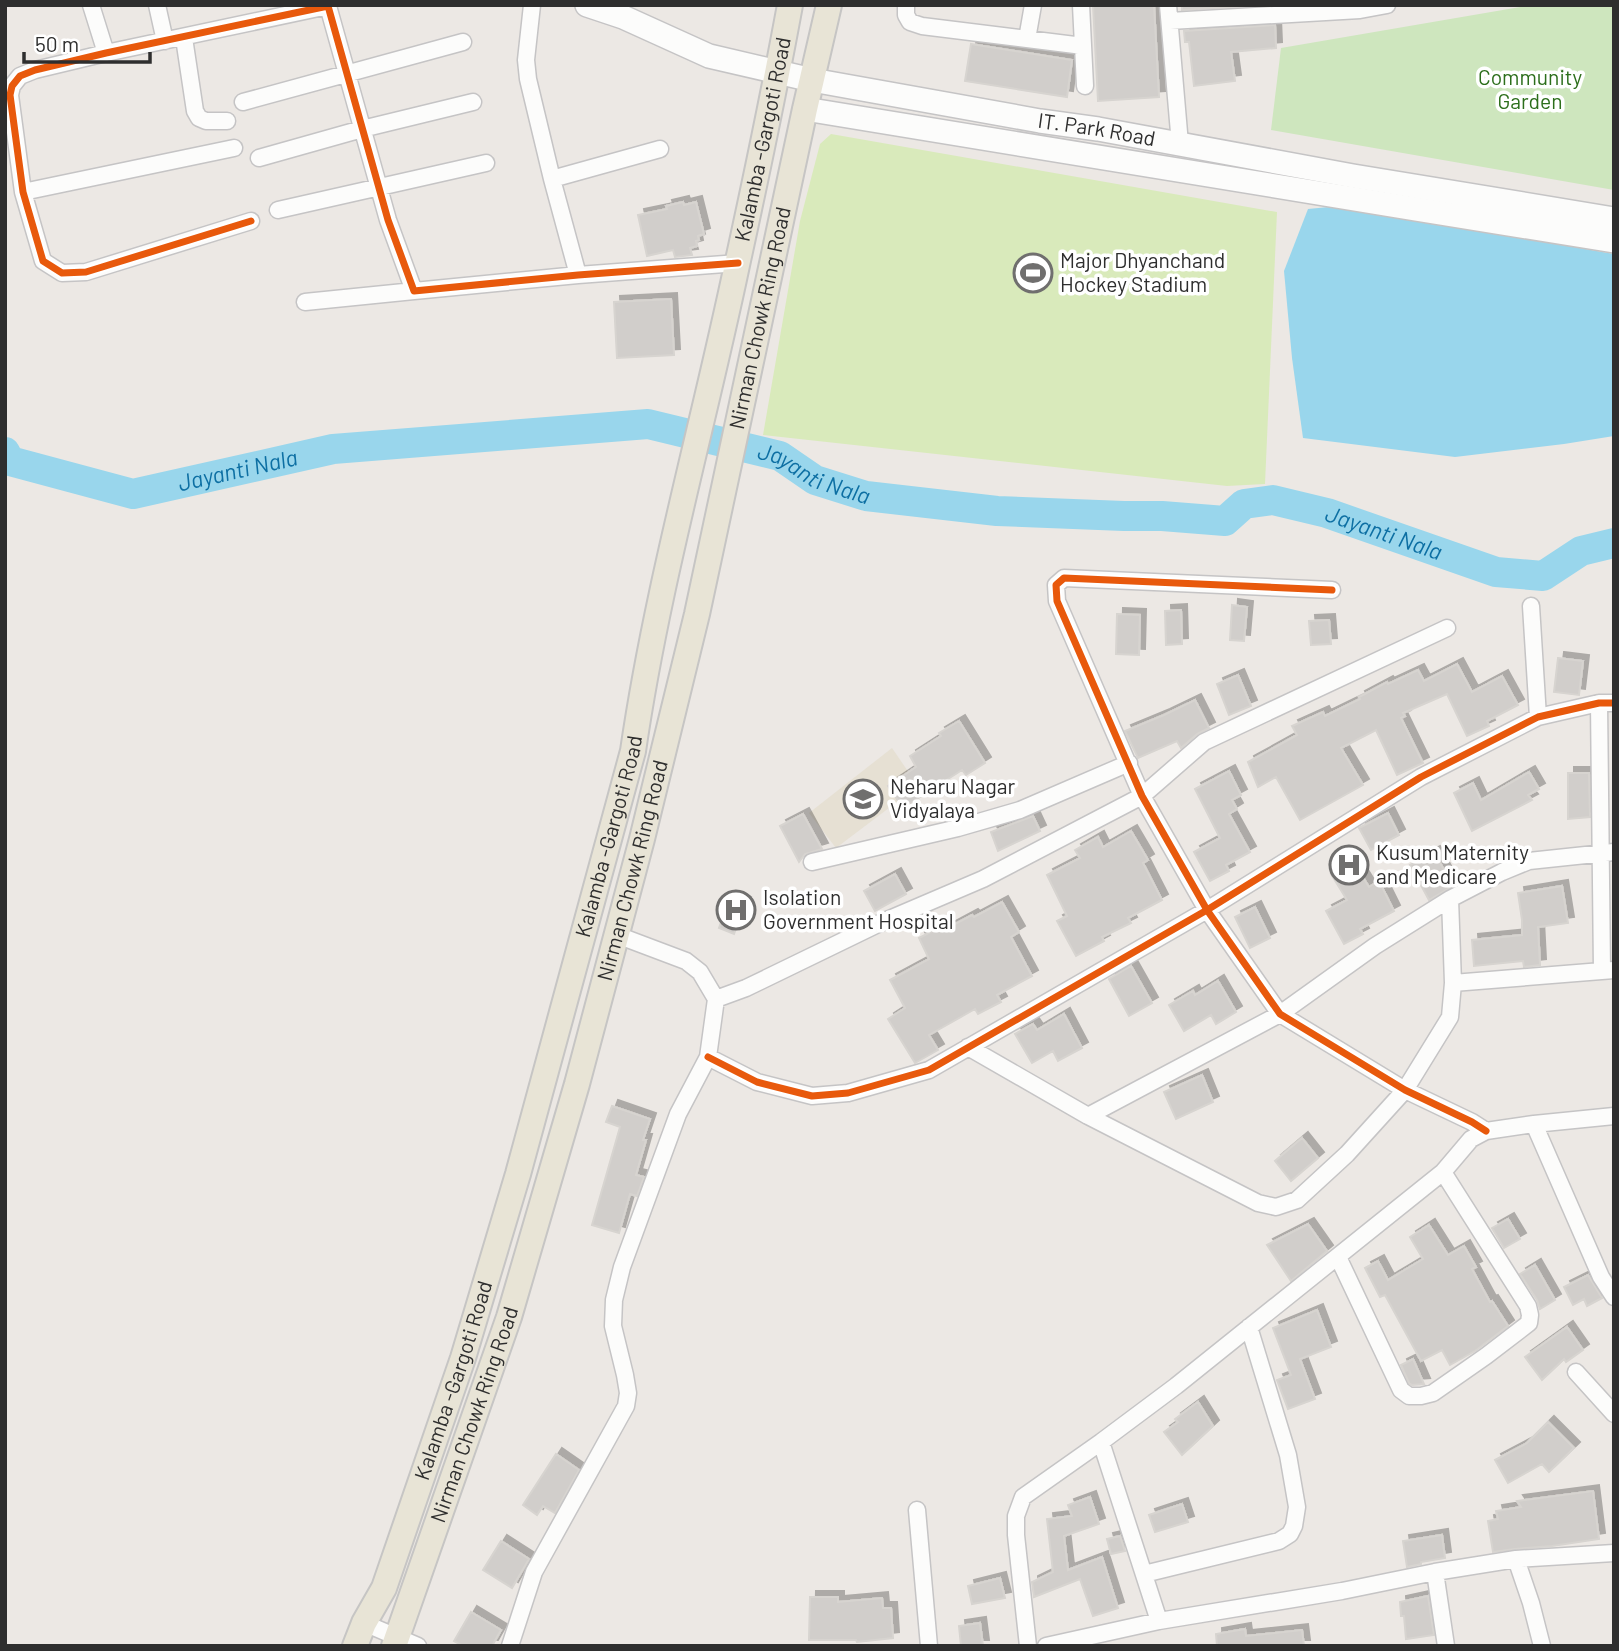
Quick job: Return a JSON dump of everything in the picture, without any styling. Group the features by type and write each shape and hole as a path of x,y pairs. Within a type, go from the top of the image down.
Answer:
{"main road":[{"name":"IT. Park Road","path":"587,5 623,17 709,55 812,80 1353,176 1614,219"},
{"name":"Kalamba -Gargoti Road","path":"359,1634 384,1588 463,1358 518,1174 633,751 643,681 676,526 738,263 790,5"},
{"name":"Nirman Chowk Ring Road","path":"403,1643 509,1317 577,1084 642,839 698,614 829,5"},
{"name":"IT. Park Road","path":"805,109 1614,241"}],"street":[{"path":"91,5 106,53"},
{"path":"158,5 165,41"},
{"path":"532,5 526,60 528,79 551,179 578,275"},
{"path":"906,5 906,15 911,22 922,26 1083,46"},
{"path":"1027,39 1033,5"},
{"path":"1081,5 1086,86"},
{"path":"1180,144 1169,13 1387,5"},
{"path":"251,221 86,272 62,273 43,261 23,192 10,95 12,86 20,76 36,70 328,6 388,220 414,291"},
{"path":"184,38 195,111 199,118 206,121 227,121"},
{"path":"243,102 463,42"},
{"path":"259,158 473,102"},
{"path":"23,192 233,148"},
{"path":"551,179 660,149"},
{"path":"278,210 486,163"},
{"path":"304,302 578,275 738,263"},
{"path":"1332,590 1065,578 1056,584 1057,601 1142,796 1207,910 1280,1014 1405,1090 1486,1131"},
{"path":"1531,606 1538,717"},
{"path":"716,999 756,984 880,923 984,879 1142,796 1205,742 1447,628"},
{"path":"708,1057 757,1082 812,1096 848,1093 929,1070 1207,910 1421,777 1538,717 1606,703 1608,970 1453,983"},
{"path":"812,862 958,828 1020,810 1129,763"},
{"path":"1088,1116 1280,1014 1375,946 1450,899 1502,872 1529,862 1607,853"},
{"path":"968,1048 1088,1116 1258,1203 1276,1207 1297,1200 1347,1154 1405,1090 1450,1017 1453,983 1450,899"},
{"path":"510,1646 534,1572 626,1406 628,1393 613,1326 614,1300 622,1267 678,1114 708,1057 716,999 700,972 686,961 617,935"},
{"path":"1028,1646 1016,1535 1016,1516 1023,1497 1176,1386 1338,1257 1443,1172 1471,1139 1486,1131 1614,1116"},
{"path":"1534,1124 1601,1277 1614,1297"},
{"path":"1338,1257 1401,1390 1409,1396 1433,1393 1529,1323 1528,1306 1443,1172"},
{"path":"1144,1574 1279,1541 1290,1534 1294,1526 1297,1507 1288,1455 1249,1327"},
{"path":"1576,1372 1614,1413"},
{"path":"1101,1442 1159,1621"},
{"path":"917,1510 929,1646"},
{"path":"1046,1646 1159,1621 1342,1591 1435,1572 1516,1559 1614,1553"},
{"path":"1516,1559 1542,1646"},
{"path":"1435,1572 1446,1646"},
{"path":"359,1634 403,1643"}],"shaded area":[{"name":"Neharu Nagar Vidyalaya","path":"892,748 918,786 836,848 809,813"}],"green space":[{"name":"Community Garden","path":"1532,5 1614,5 1614,190 1271,130 1281,48"},
{"name":"Major Dhyanchand Hockey Stadium","path":"831,134 1277,212 1265,484 1227,486 763,435 800,221 820,144"}],"water":[{"path":"1339,206 1614,254 1614,436 1455,457 1303,438 1284,271 1308,209"}],"building":[{"path":"1093,5 1154,5 1159,97 1098,101"},
{"path":"1182,5 1260,5 1182,10"},
{"path":"1275,25 1276,48 1231,52 1235,81 1194,86 1189,42 1185,42 1184,31"},
{"path":"971,44 1072,60 1067,97 965,81"},
{"path":"683,202 684,205 696,202 704,234 698,236 697,246 690,248 692,255 675,257 673,250 647,256 638,215 667,209 666,206"},
{"path":"671,299 674,355 617,358 614,302"},
{"path":"1232,605 1247,607 1244,641 1230,640"},
{"path":"1181,610 1182,644 1166,645 1165,611"},
{"path":"1117,614 1140,615 1139,655 1116,654"},
{"path":"1329,620 1331,644 1311,645 1309,621"},
{"path":"1558,658 1583,661 1579,695 1554,692"},
{"path":"1457,664 1472,692 1502,676 1518,705 1487,721 1489,726 1467,736 1447,694 1403,713 1405,716 1401,718 1423,763 1397,775 1376,730 1341,748 1363,785 1300,820 1276,777 1258,787 1248,762 1297,735 1292,726 1323,712 1325,716 1387,682 1388,684 1418,670 1424,681"},
{"path":"1238,675 1251,706 1229,715 1217,684"},
{"path":"1195,700 1209,728 1181,748 1177,741 1138,758 1125,731"},
{"path":"959,721 985,763 966,775 962,770 903,808 888,786 916,767 910,756"},
{"path":"1229,771 1241,795 1232,800 1237,809 1229,814 1250,852 1226,865 1229,871 1210,881 1194,852 1220,838 1195,789"},
{"path":"1529,772 1539,789 1528,795 1532,800 1472,831 1454,793 1473,783 1481,800"},
{"path":"1568,773 1589,773 1590,817 1568,819"},
{"path":"1388,813 1399,835 1371,850 1359,828"},
{"path":"803,814 822,849 805,854 799,862 780,826"},
{"path":"1033,816 1040,831 998,851 991,832"},
{"path":"1131,831 1148,860 1143,863 1162,900 1128,918 1131,923 1102,937 1104,941 1076,956 1057,921 1067,916 1047,875 1080,858 1075,850 1098,837 1103,847"},
{"path":"1434,852 1453,886 1429,900 1410,865"},
{"path":"1349,855 1369,887 1379,881 1394,911 1360,929 1363,934 1344,944 1326,911 1347,900 1331,874 1334,873 1329,864"},
{"path":"895,874 906,894 875,911 864,891"},
{"path":"1562,886 1568,923 1538,927 1540,965 1524,967 1523,961 1474,966 1472,940 1522,935 1518,893"},
{"path":"730,897 745,903 734,934 719,928"},
{"path":"1002,902 1019,932 1011,937 1032,976 997,995 1001,1002 978,1014 975,1009 929,1035 938,1050 915,1063 888,1019 905,1008 890,980 929,959 919,938 944,925 946,929 972,915 974,917"},
{"path":"1255,907 1270,938 1250,948 1235,917"},
{"path":"1131,966 1152,1003 1129,1016 1109,979"},
{"path":"1218,981 1236,1012 1216,1024 1211,1015 1184,1031 1169,1005 1193,991 1195,995"},
{"path":"1064,1014 1082,1048 1058,1061 1053,1051 1032,1063 1015,1034 1033,1024 1037,1030"},
{"path":"1202,1075 1213,1102 1176,1119 1164,1092"},
{"path":"612,1106 650,1119 636,1175 644,1177 637,1196 630,1194 619,1233 592,1225 620,1127 606,1122"},
{"path":"1302,1138 1318,1158 1291,1181 1275,1161"},
{"path":"1508,1219 1520,1239 1504,1248 1492,1228"},
{"path":"1308,1224 1327,1251 1291,1281 1267,1245"},
{"path":"1429,1225 1448,1255 1464,1246 1476,1267 1472,1269 1490,1302 1492,1301 1508,1326 1475,1351 1450,1365 1442,1350 1421,1361 1385,1295 1380,1297 1365,1268 1378,1261 1388,1280 1423,1259 1410,1237"},
{"path":"1535,1265 1555,1300 1540,1309 1520,1274"},
{"path":"1588,1275 1602,1298 1587,1306 1584,1299 1573,1305 1564,1287"},
{"path":"1317,1310 1331,1347 1300,1359 1315,1399 1288,1409 1277,1380 1291,1375 1273,1328"},
{"path":"1567,1327 1583,1350 1566,1362 1564,1359 1542,1380 1525,1357"},
{"path":"1413,1359 1424,1384 1409,1383 1401,1365"},
{"path":"1198,1402 1213,1426 1182,1455 1164,1432 1178,1422 1175,1419"},
{"path":"1548,1422 1574,1448 1549,1472 1542,1464 1508,1483 1495,1460 1527,1443"},
{"path":"556,1454 579,1470 555,1513 543,1506 537,1515 523,1505"},
{"path":"1593,1491 1599,1539 1493,1552 1488,1521 1498,1519 1496,1511 1521,1507 1517,1501"},
{"path":"1090,1497 1099,1524 1064,1536 1068,1570 1102,1557 1118,1608 1093,1616 1080,1579 1034,1597 1032,1582 1053,1572 1047,1519 1072,1516 1068,1505"},
{"path":"1182,1504 1188,1522 1155,1532 1149,1515"},
{"path":"1442,1535 1445,1558 1407,1567 1403,1541"},
{"path":"1120,1536 1125,1551 1111,1554 1107,1539"},
{"path":"501,1541 529,1559 512,1588 483,1570"},
{"path":"1000,1578 1005,1598 972,1604 968,1586"},
{"path":"1428,1596 1434,1635 1406,1639 1400,1602"},
{"path":"810,1597 838,1597 838,1602 882,1598 883,1608 891,1608 893,1638 857,1642 809,1640"},
{"path":"471,1612 501,1630 492,1646 463,1646 454,1641"},
{"path":"980,1623 983,1646 961,1646 959,1626"},
{"path":"1245,1629 1246,1636 1302,1630 1304,1646 1217,1646 1216,1634"}],"waterway":[{"name":"Jayanti Nala","path":"5,452 10,461 133,494 333,449 648,424 780,456 815,480 866,496 997,511 1162,516 1225,521 1244,504 1273,500 1327,513 1496,572 1543,576 1581,551 1614,543"}],"cycle path":[{"path":"251,221 86,272 62,273 43,261 23,192 10,95 12,86 20,76 35,70 328,6 388,220 414,291 738,263"},
{"path":"1332,590 1064,578 1056,585 1057,601 1142,796 1207,910 1280,1014 1405,1090 1486,1131"},
{"path":"708,1057 757,1082 812,1096 848,1093 929,1070 1207,910 1421,777 1538,717 1599,703 1614,703"}],"place":[{"name":"Major Dhyanchand Hockey Stadium","path":"1033,273"},
{"name":"Neharu Nagar Vidyalaya","path":"863,799"},
{"name":"Kusum Maternity and Medicare","path":"1349,865"},
{"name":"Isolation Government Hospital","path":"736,910"}]}
